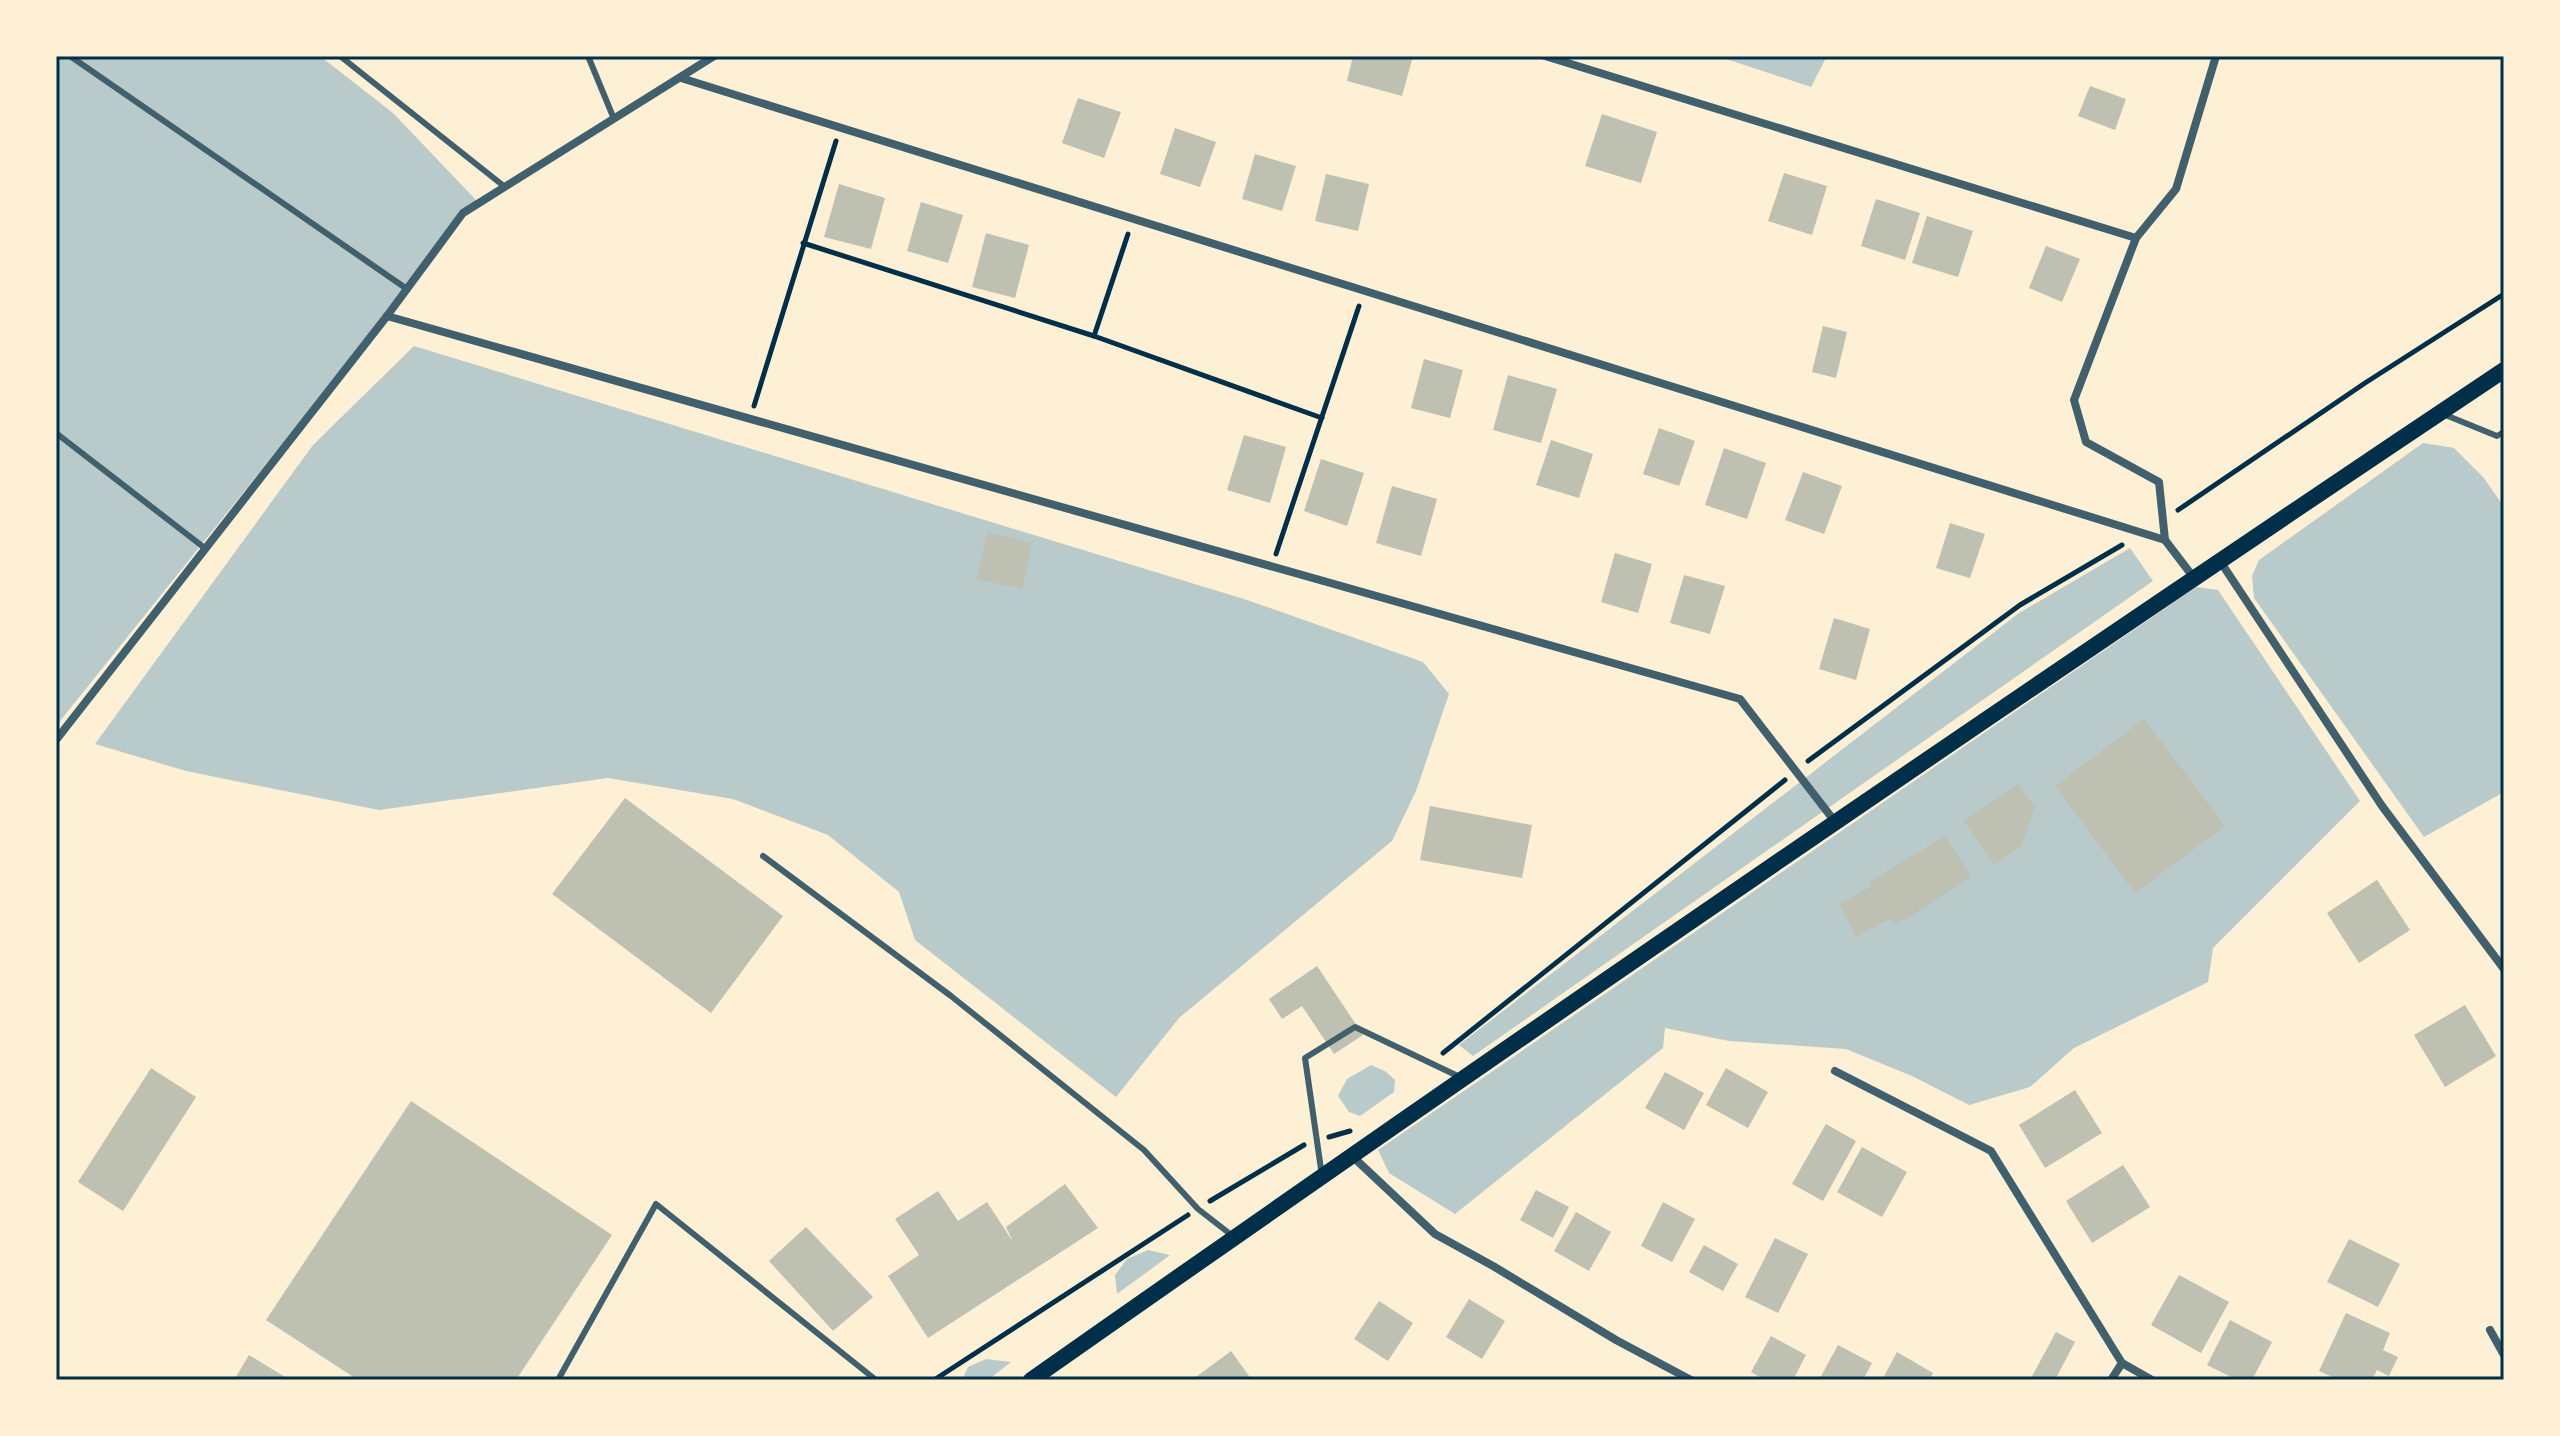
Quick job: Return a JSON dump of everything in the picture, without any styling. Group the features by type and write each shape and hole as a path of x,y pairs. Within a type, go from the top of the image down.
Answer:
{"main road":[{"path":"1031,1380 1351,1155 2194,578 2504,370"}],"street":[{"path":"56,740 387,316 463,213 714,56"},
{"path":"1545,56 2136,238"},
{"path":"2194,578 2165,540 2159,482 2086,442 2074,400 2136,238 2176,189 2216,56"},
{"path":"681,78 2165,540"},
{"path":"387,316 1740,699 1836,823"},
{"path":"2220,561 2382,806 2504,969"},
{"path":"1835,1071 1991,1151 2122,1363 2152,1380"},
{"path":"1351,1155 1435,1234 1616,1340 1691,1380"},
{"path":"2490,1330 2504,1355"},
{"path":"2111,1380 2122,1363"}],"lane":[{"path":"70,56 407,289"},
{"path":"340,56 505,187"},
{"path":"588,56 614,119"},
{"path":"2439,413 2497,436 2504,432"},
{"path":"56,433 206,549"},
{"path":"763,856 951,996 1144,1150 1198,1209 1234,1237"},
{"path":"1322,1176 1305,1058 1355,1027 1463,1079"},
{"path":"558,1380 656,1204 876,1380"}],"path":[{"path":"750,419 840,127"},
{"path":"1094,336 1133,219"},
{"path":"803,243 1094,336 1322,418"},
{"path":"1271,567 1364,291"},
{"path":"2163,521 2365,383 2504,294"},
{"path":"1434,1063 1450,1046 1796,772 2020,605 2142,533"},
{"path":"934,1380 1297,1147 1359,1128"}],"shaded area":[{"path":"56,56 320,56 393,113 477,201 56,726"},
{"path":"1717,56 1827,56 1811,87"},
{"path":"414,346 1247,600 1423,662 1449,694 1416,791 1392,841 1179,1018 1116,1097 915,940 899,892 828,835 733,799 608,778 379,810 186,771 95,744 313,445"},
{"path":"2423,443 2454,448 2484,478 2504,507 2504,792 2424,837 2254,598 2252,576 2259,560"},
{"path":"2130,548 2153,581 1473,1056 1459,1045 2019,613"},
{"path":"2196,587 2218,590 2360,801 2213,948 2208,982 2074,1048 2030,1087 1969,1105 1912,1076 1846,1049 1729,1041 1665,1028 1663,1048 1455,1214 1389,1173 1378,1150"},
{"path":"1371,1065 1395,1080 1394,1092 1360,1116 1349,1112 1338,1096 1347,1079"},
{"path":"1148,1250 1170,1255 1117,1294 1115,1275 1127,1259"},
{"path":"986,1359 1011,1362 988,1380 962,1380 968,1367"}],"building":[{"path":"1353,56 1413,56 1402,96 1347,81"},
{"path":"2090,86 2126,99 2115,130 2078,116"},
{"path":"1078,98 1121,112 1104,158 1062,143"},
{"path":"1602,114 1657,132 1641,183 1585,166"},
{"path":"1175,128 1216,142 1200,187 1160,174"},
{"path":"1255,154 1296,166 1282,211 1242,199"},
{"path":"1784,173 1827,186 1812,235 1768,221"},
{"path":"1326,174 1369,184 1358,231 1315,221"},
{"path":"839,184 885,198 871,249 824,237"},
{"path":"1876,199 1920,213 1905,260 1861,246"},
{"path":"921,202 963,215 948,263 907,251"},
{"path":"1927,216 1973,231 1958,277 1912,263"},
{"path":"986,233 1029,245 1015,298 972,287"},
{"path":"2046,246 2080,259 2062,302 2029,288"},
{"path":"1823,326 1847,332 1836,378 1812,372"},
{"path":"1424,359 1463,370 1450,418 1411,408"},
{"path":"1508,375 1557,389 1541,443 1493,430"},
{"path":"1659,428 1695,441 1679,486 1643,474"},
{"path":"1244,435 1286,447 1270,503 1227,490"},
{"path":"1551,440 1593,454 1579,498 1536,485"},
{"path":"1724,448 1766,463 1747,519 1705,505"},
{"path":"1321,459 1364,473 1347,526 1304,511"},
{"path":"1803,472 1842,486 1824,534 1785,520"},
{"path":"1392,486 1437,499 1421,556 1376,543"},
{"path":"1950,523 1985,534 1970,578 1936,568"},
{"path":"987,532 1032,543 1022,589 977,579"},
{"path":"1615,553 1652,564 1638,613 1601,602"},
{"path":"1684,575 1725,586 1710,634 1670,623"},
{"path":"1834,618 1870,629 1856,680 1819,669"},
{"path":"2144,719 2225,826 2135,893 2055,786"},
{"path":"2018,784 2035,807 2021,846 1994,865 1964,821"},
{"path":"625,798 783,916 711,1013 552,894"},
{"path":"1430,806 1532,825 1522,878 1420,860"},
{"path":"1945,836 1971,877 1896,925 1891,918 1856,937 1839,904 1872,886 1870,881"},
{"path":"2377,880 2410,930 2359,963 2327,913"},
{"path":"1317,966 1363,1035 1334,1054 1302,1006 1282,1019 1269,999"},
{"path":"2465,1005 2496,1056 2445,1087 2414,1035"},
{"path":"151,1068 196,1097 123,1211 78,1182"},
{"path":"1726,1068 1768,1092 1748,1128 1706,1105"},
{"path":"1665,1072 1704,1093 1684,1130 1645,1108"},
{"path":"2075,1090 2102,1133 2045,1168 2019,1125"},
{"path":"411,1101 612,1235 516,1380 358,1380 266,1320"},
{"path":"1826,1124 1856,1141 1823,1201 1792,1184"},
{"path":"1862,1147 1907,1172 1882,1217 1837,1192"},
{"path":"2123,1165 2150,1207 2092,1243 2066,1201"},
{"path":"1065,1184 1098,1228 928,1338 888,1276 919,1255 895,1219 938,1191 958,1221 987,1202 1013,1242 1006,1227"},
{"path":"1536,1190 1569,1207 1553,1238 1520,1220"},
{"path":"1663,1202 1695,1219 1672,1262 1641,1246"},
{"path":"1576,1212 1611,1232 1589,1271 1554,1251"},
{"path":"806,1227 873,1297 833,1331 769,1261"},
{"path":"1775,1238 1808,1254 1778,1313 1745,1297"},
{"path":"2349,1239 2400,1264 2378,1307 2327,1282"},
{"path":"1704,1245 1738,1264 1723,1291 1689,1272"},
{"path":"2179,1275 2229,1302 2201,1353 2151,1325"},
{"path":"1469,1299 1505,1321 1482,1359 1446,1337"},
{"path":"1379,1301 1413,1323 1388,1361 1354,1339"},
{"path":"2346,1313 2390,1333 2383,1350 2398,1357 2389,1376 2377,1370 2372,1380 2339,1380 2319,1371"},
{"path":"2230,1320 2272,1342 2252,1380 2237,1380 2207,1365"},
{"path":"2056,1332 2075,1342 2055,1380 2030,1380"},
{"path":"1771,1336 1806,1355 1793,1380 1765,1380 1751,1372"},
{"path":"1838,1345 1872,1363 1863,1380 1820,1378"},
{"path":"1231,1351 1252,1380 1192,1380"},
{"path":"1897,1352 1933,1373 1929,1380 1882,1380"},
{"path":"249,1355 290,1380 234,1380"}]}
